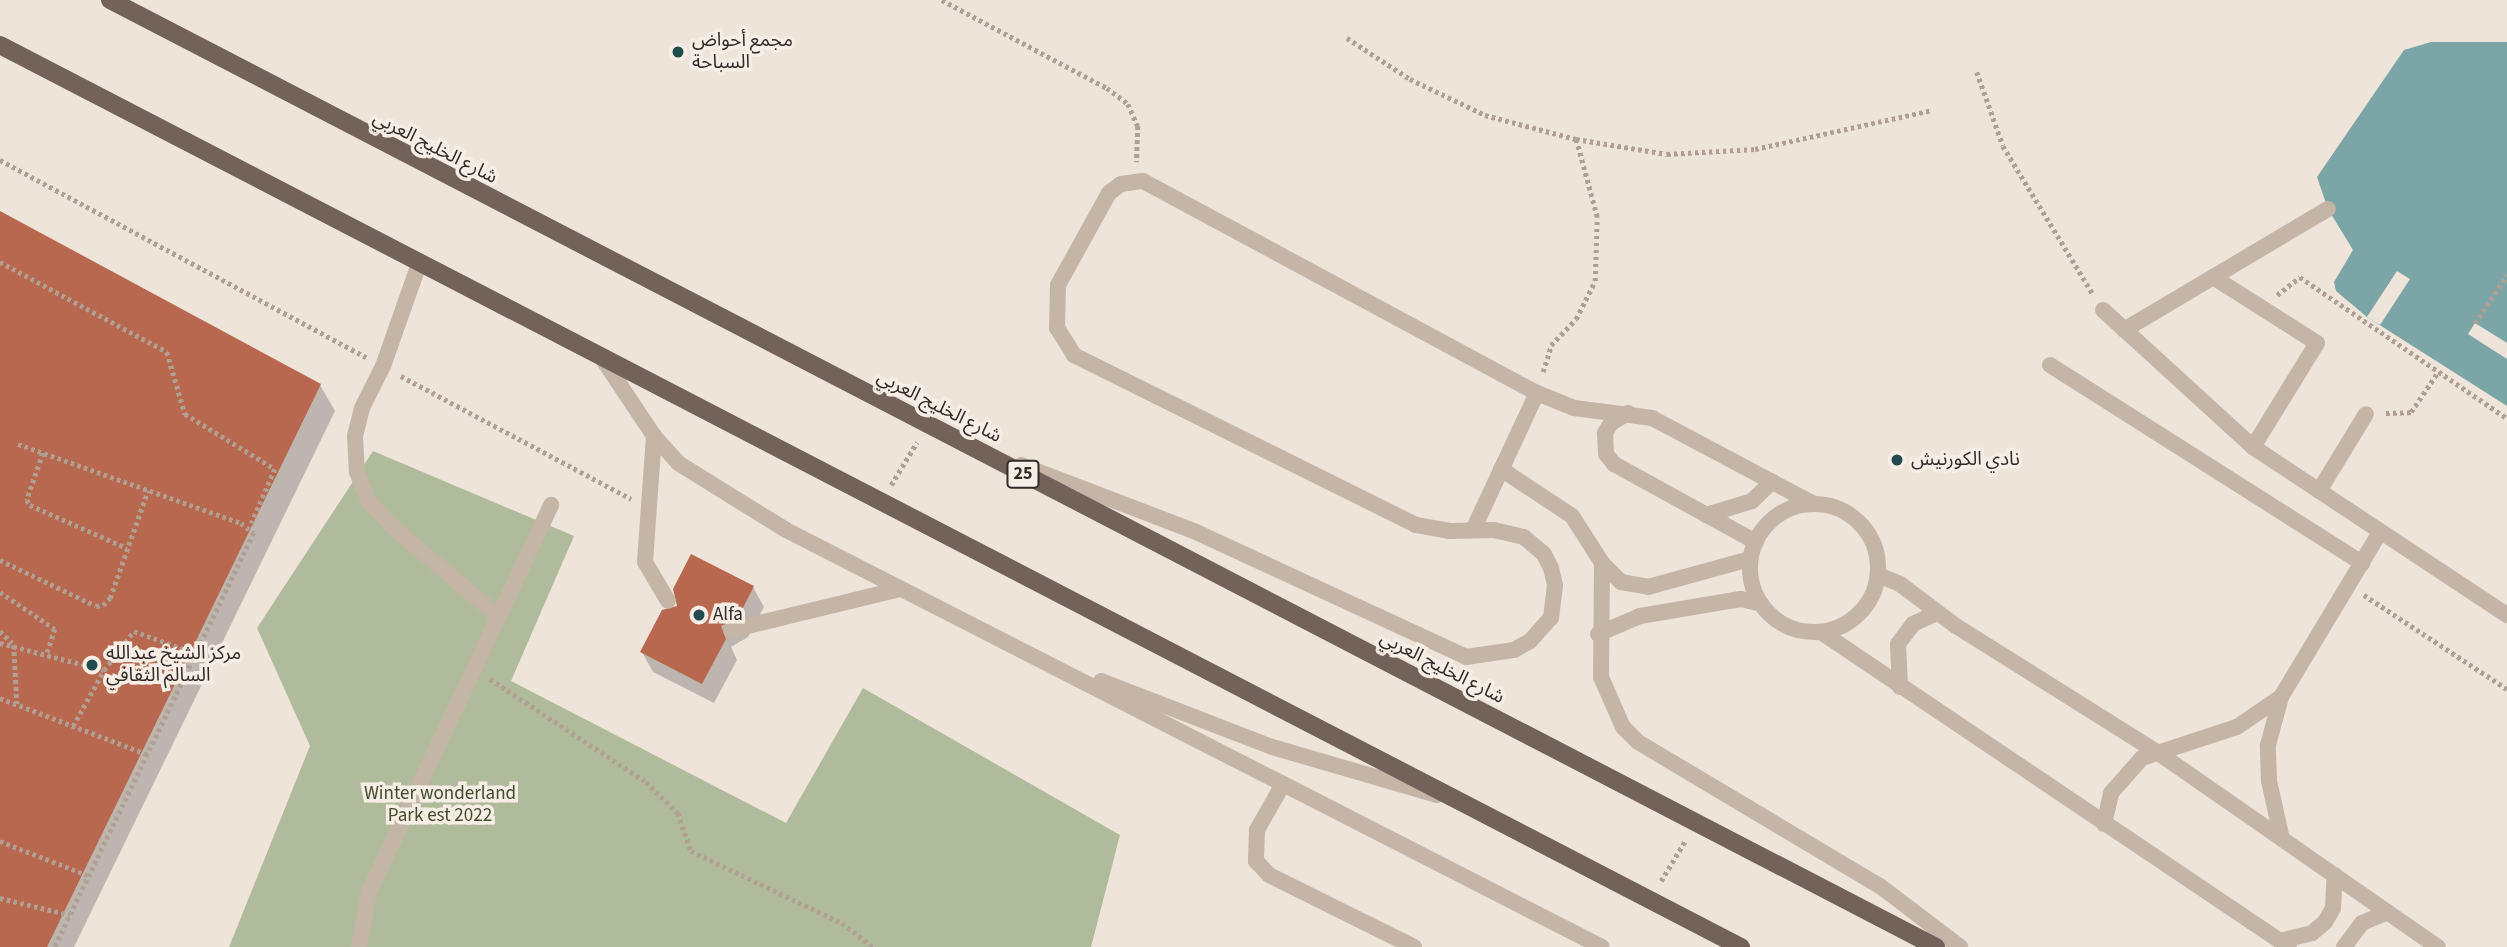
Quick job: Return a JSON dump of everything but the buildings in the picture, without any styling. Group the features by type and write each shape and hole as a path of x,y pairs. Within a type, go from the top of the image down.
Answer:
{"main road":[{"name":"شارع الخليج العربي","path":"110,0 1936,947"},
{"path":"0,45 604,361 882,501 1741,947"}],"lane":[{"path":"972,448 1196,532 1466,657 1489,656 1514,650 1543,631 1551,618 1555,585 1551,568 1535,543 1510,532 1450,531 1416,525 1074,355 1057,328 1058,285 1109,193 1136,181 1154,183 1537,393 1588,411 1630,412 1653,418 1814,504 1854,518 1868,534 1878,575 1865,607 1853,619 1821,632"},
{"path":"2124,330 2328,209"},
{"path":"419,264 383,366 362,408 355,436 357,472 369,502 498,616"},
{"path":"2213,277 2318,343 2253,447"},
{"path":"2103,310 2253,447 2507,615"},
{"path":"604,361 654,436 678,463 786,530 1602,947"},
{"path":"2050,365 2362,563"},
{"path":"1473,530 1537,393"},
{"path":"1630,412 1619,416 1605,433 1606,454 1614,464 1756,542"},
{"path":"2319,491 2366,414"},
{"path":"654,436 645,562 667,601"},
{"path":"1501,469 1572,516 1602,563 1621,582 1648,587 1751,559"},
{"path":"1706,514 1752,501 1772,482"},
{"path":"1761,604 1752,583 1751,559 1756,542 1779,514 1814,504"},
{"path":"359,947 369,892 551,505"},
{"path":"2281,835 2269,781 2269,745 2281,697 2380,533"},
{"path":"1602,563 1598,634 1605,695 1623,727 1639,742 1880,886 1960,947"},
{"path":"1878,575 1900,584 1937,613 2157,752 2281,835 2438,947"},
{"path":"731,630 901,589"},
{"path":"1598,634 1640,616 1741,599 1761,604 1787,626 1821,632 2285,944 2312,933 2325,922 2335,900 2335,875"},
{"path":"1900,687 1898,644 1913,624 1937,613"},
{"path":"1017,648 1272,747 1466,803"},
{"path":"2104,824 2119,779 2157,752 2236,727 2281,697"},
{"path":"1283,784 1257,830 1256,861 1269,875 1415,947"},
{"path":"2344,947 2362,923 2388,912"}],"path":[{"path":"942,0 1108,88 1128,104 1138,126 1136,181"},
{"path":"1347,38 1410,79 1485,115 1576,139 1667,154 1755,149 1932,110"},
{"path":"1977,72 2003,146 2103,310"},
{"path":"1537,393 1551,345 1576,319 1595,281 1597,217 1576,139"},
{"path":"0,160 647,508"},
{"path":"0,262 167,352 185,414 275,468 250,527"},
{"path":"2475,323 2507,275"},
{"path":"2261,307 2300,277 2372,323 2507,418"},
{"path":"2366,414 2411,412 2438,372"},
{"path":"882,501 927,424"},
{"path":"18,444 250,527 254,533 55,947"},
{"path":"43,453 27,500 30,505 127,548"},
{"path":"0,560 96,606 110,598 148,490"},
{"path":"2348,584 2507,689"},
{"path":"0,592 55,629 47,654"},
{"path":"0,631 14,645 18,704"},
{"path":"72,726 104,670 134,631 197,654"},
{"path":"0,643 104,670"},
{"path":"484,672 646,782 678,813 691,851 842,923 873,947"},
{"path":"0,698 149,755"},
{"path":"1650,900 1696,823"},
{"path":"0,841 90,876"},
{"path":"0,898 70,915"}],"green space":[{"name":"Winter wonderland Park est 2022","path":"373,451 574,536 511,681 786,823 863,688 1120,835 1091,947 229,947 310,746 257,628"}],"water":[{"path":"2431,42 2507,42 2507,406 2367,317 2336,291 2334,282 2353,250 2328,209 2317,177 2404,50"}],"pier":[{"path":"2397,271 2410,279 2380,325 2367,317"},
{"path":"2475,323 2507,343 2507,359 2468,334"}],"place":[{"name":"مجمع أحواض السباحة","path":"678,52"},
{"name":"نادي الكورنيش","path":"1897,460"},
{"name":"Alfa","path":"699,615"},
{"name":"مركز الشيخ عبدالله السالم الثقافي","path":"92,665"}]}
